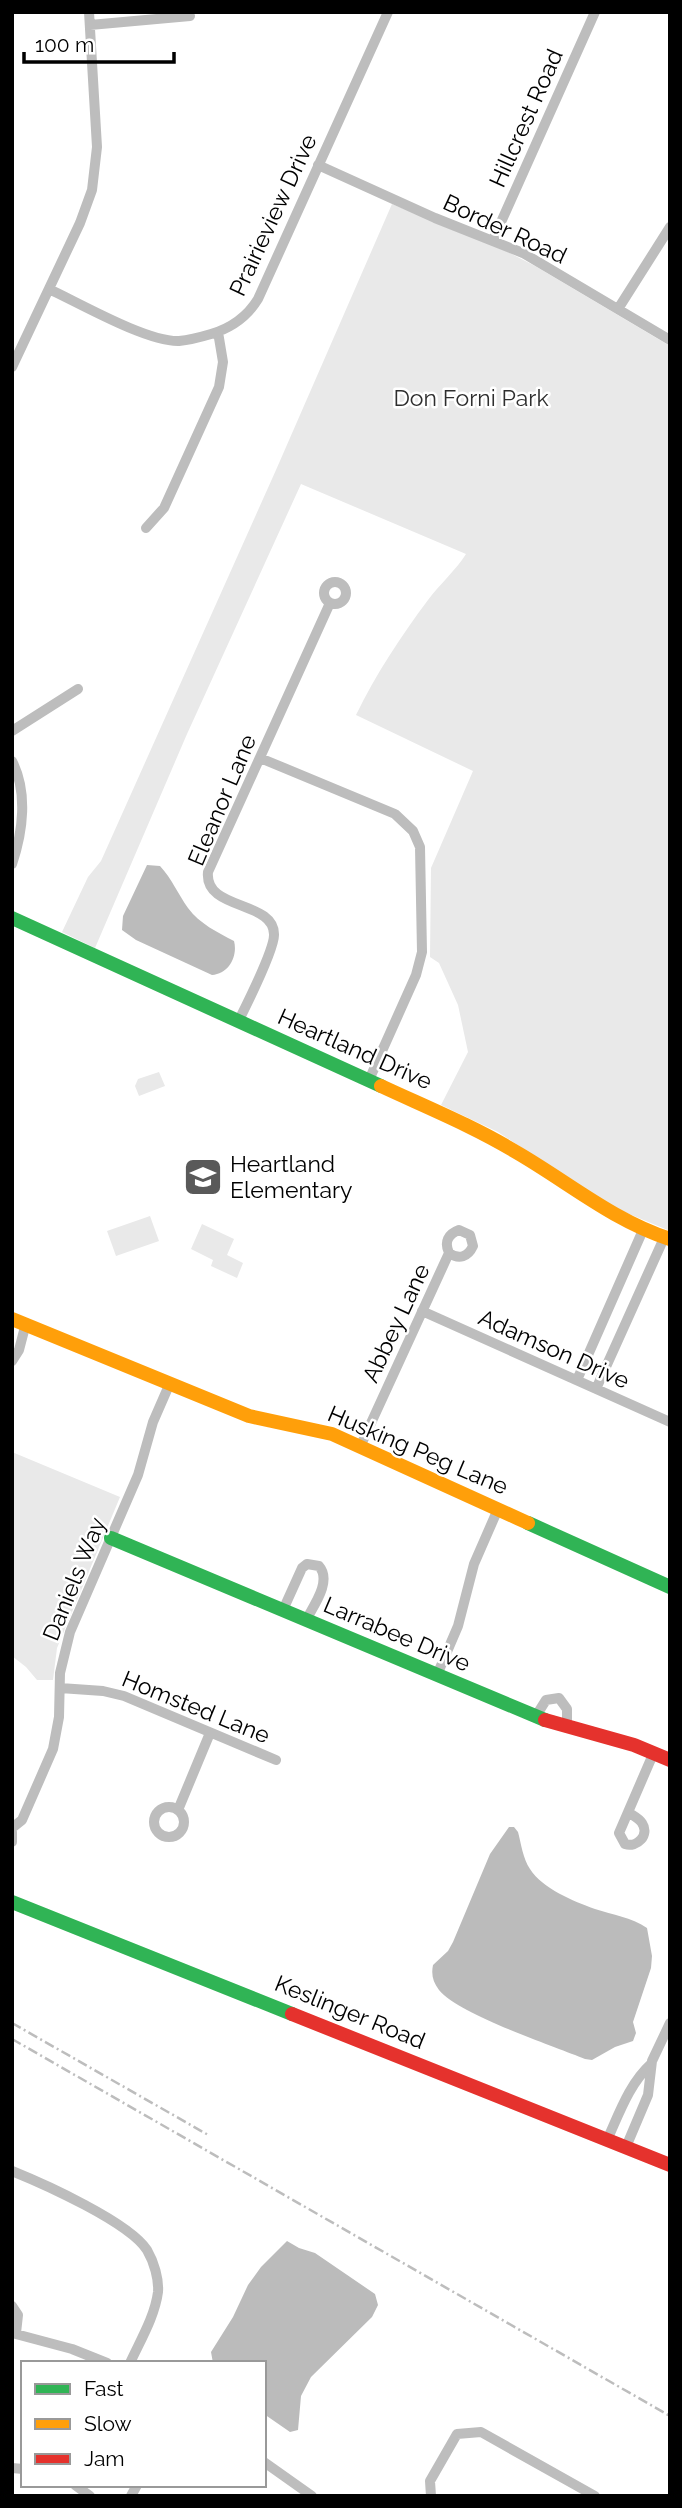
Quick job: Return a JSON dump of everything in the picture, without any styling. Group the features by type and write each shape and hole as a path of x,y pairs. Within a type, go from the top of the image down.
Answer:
{"street":[{"path":"12,368 87,204 96,165 97,131 89,12"},
{"name":"Prairieview Drive","path":"49,289 156,338 179,341 218,332 242,319 258,299 388,12"},
{"name":"Hillcrest Road","path":"493,240 595,12"},
{"path":"90,25 190,16"},
{"name":"Border Road","path":"318,165 435,218 523,253 670,340"},
{"path":"618,309 670,227"},
{"path":"146,528 164,508 219,387 223,362 218,332"},
{"name":"Eleanor Lane","path":"238,1022 272,944 274,928 262,915 218,895 208,879 210,866 330,603"},
{"path":"12,731 78,689"},
{"path":"260,758 395,814 408,824 418,839 422,862 420,961 369,1080"},
{"path":"12,761 21,793 22,821 12,864"},
{"name":"Heartland Drive","path":"12,918 499,1141 594,1205 667,1239"},
{"path":"577,1380 643,1230"},
{"path":"596,1389 667,1239"},
{"name":"Abbey Lane","path":"360,1447 449,1253"},
{"name":"Adamson Drive","path":"422,1311 670,1422"},
{"name":"Husking Peg Lane","path":"12,1361 19,1350 19,1321 249,1416 323,1432 360,1447 670,1587"},
{"name":"Daniels Way","path":"12,1842 12,1830 22,1819 57,1736 62,1658 70,1632 138,1475 153,1422 170,1383"},
{"path":"437,1675 458,1626 474,1564 498,1509"},
{"name":"Larrabee Drive","path":"111,1538 536,1716 567,1728 634,1745 670,1760"},
{"path":"282,1610 302,1568 307,1564 319,1566 323,1571 324,1583 306,1620"},
{"name":"Homsted Lane","path":"60,1688 103,1690 124,1696 276,1760"},
{"path":"536,1716 546,1700 558,1698 567,1709 567,1728"},
{"path":"178,1811 210,1733"},
{"path":"628,1812 654,1752"},
{"name":"Keslinger Road","path":"12,1902 670,2165"},
{"path":"626,2147 648,2095 652,2063 670,2023"},
{"path":"607,2140 632,2086 652,2063"},
{"path":"12,2171 54,2188 126,2230 146,2248 155,2267 158,2291 149,2321 131,2361"},
{"path":"12,2306 18,2315 14,2333 72,2349 102,2361"},
{"path":"431,2496 430,2481 457,2434 481,2432 595,2496"},
{"path":"266,2463 312,2496"}],"green space":[{"name":"Don Forni Park","path":"392,204 502,249 670,346 670,1231 610,1206 498,1132 441,1105 468,1052 458,1005 439,963 430,957 431,868 473,771 356,715 380,670 408,627 466,554 301,484 187,734 95,948 62,932 88,877 101,861"},
{"path":"159,1072 165,1086 139,1096 135,1086 138,1079"},
{"path":"150,1216 159,1241 116,1256 107,1231"},
{"path":"202,1224 234,1239 227,1255 243,1263 237,1278 211,1266 213,1260 191,1249"},
{"path":"12,1452 120,1497 57,1648 53,1680 37,1680 12,1656"}],"shaded area":[{"path":"147,865 160,866 193,914 234,941 233,958 223,971 212,975 136,940 122,930 123,916"},
{"path":"509,1827 514,1827 518,1832 528,1865 543,1883 577,1902 647,1928 652,1956 651,1968 633,2022 636,2033 633,2041 615,2047 592,2060 485,2019 450,2000 434,1981 433,1965 448,1951 453,1942 490,1854"},
{"path":"287,2241 315,2253 375,2294 378,2305 372,2317 311,2377 301,2396 298,2430 290,2432 266,2415 266,2361 213,2361 211,2352 261,2267"}],"railway":[{"path":"12,2023 210,2136"},
{"path":"12,2039 670,2416"}],"traffic: fast":[{"path":"12,918 381,1086"},
{"path":"528,1523 670,1587"},
{"path":"111,1538 545,1720"},
{"path":"12,1902 292,2014"}],"traffic: slow":[{"path":"381,1086 483,1134 609,1211 670,1239"},
{"path":"12,1319 249,1416 332,1434 528,1523"}],"traffic: jam":[{"path":"545,1720 634,1745 670,1760"},
{"path":"292,2014 670,2165"}],"place":[{"name":"Heartland Elementary","path":"203,1177"}]}
